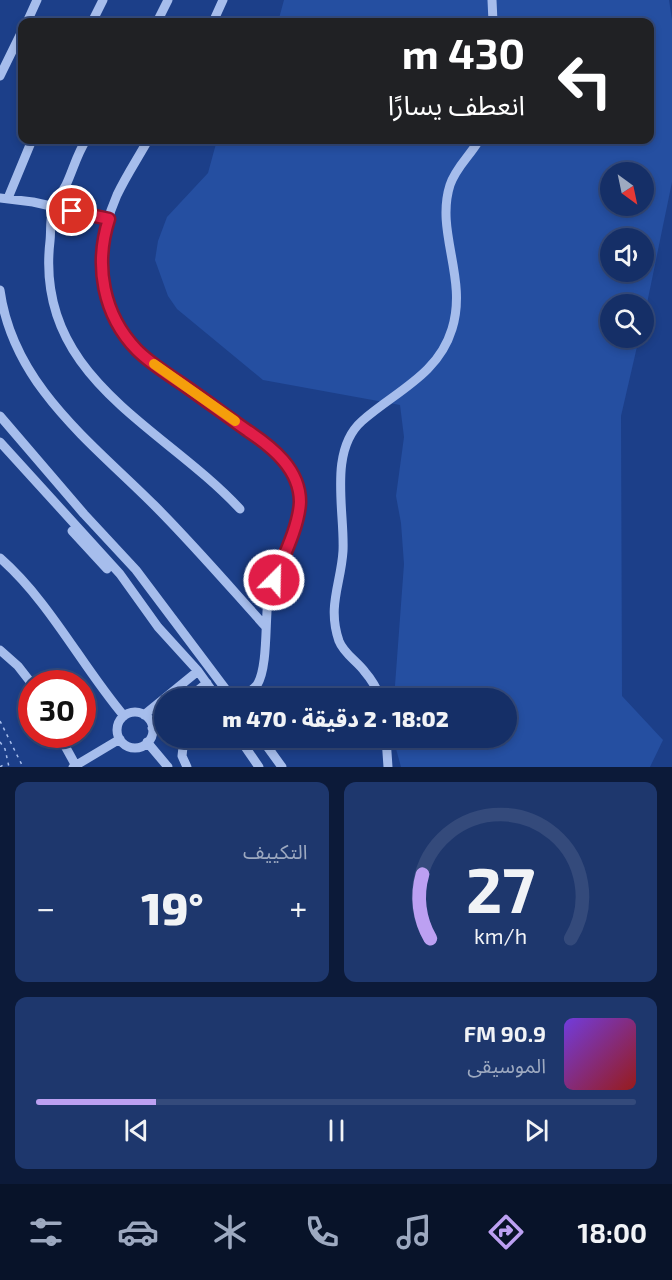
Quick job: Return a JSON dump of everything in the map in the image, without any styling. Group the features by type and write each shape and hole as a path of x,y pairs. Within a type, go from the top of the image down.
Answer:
{"street":[{"path":"29,18 38,0"},
{"path":"94,18 103,0"},
{"path":"159,18 168,0"},
{"path":"215,18 223,0"},
{"path":"492,0 493,18"},
{"path":"0,76 18,39"},
{"path":"30,144 2,200 54,207 109,219"},
{"path":"84,144 54,207 48,251 48,277 59,324 72,352 97,382 155,435 211,480 240,509"},
{"path":"146,144 118,193 102,246 102,274 107,300 123,332 146,358 263,442 284,460 298,490 299,507 270,592 260,679 254,688"},
{"path":"375,688 366,672 345,652 337,634 333,601 343,549 340,496 343,464 350,438 358,425 429,369 447,342 454,322 457,302 456,274 446,219 447,197 455,172 476,144"},
{"path":"0,290 6,320 15,346 46,396 79,434 166,517 266,627"},
{"path":"0,416 84,514 136,570 225,688"},
{"path":"0,442 112,565 208,688"},
{"path":"0,451 116,579 160,638 196,673"},
{"path":"0,572 3,561 22,580 124,716"},
{"path":"0,650 21,670"},
{"path":"144,715 196,673"},
{"path":"201,688 205,685"},
{"path":"134,712 144,715 150,720 152,735 141,746 126,745 120,740 117,732 118,725 124,716 134,712"},
{"path":"65,748 74,766 120,740"},
{"path":"147,742 168,767"},
{"path":"183,748 182,756 188,767"},
{"path":"246,748 259,767"},
{"path":"252,748 265,767"},
{"path":"268,748 282,767"},
{"path":"387,748 388,767"}],"path":[{"path":"0,721 1,727 24,767"},
{"path":"0,742 5,749 9,767"},
{"path":"0,767 7,762"}],"shaded area":[{"path":"284,0 669,0 672,20 672,182 654,269 654,228 600,228 600,282 651,282 649,294 600,294 600,348 637,348 621,416 622,696 663,740 650,767 401,767 396,748 517,748 517,688 395,688 404,564 401,523 396,496 404,437 400,405 263,380 177,309 168,296 155,260 158,241 167,217 208,173 216,144 654,144 654,18 279,18"}],"slow traffic":[{"path":"154,364 235,421"}],"route":[{"path":"72,211 109,219 102,246 104,288 111,311 130,341 156,366 259,438 284,460 289,468 300,502 293,529 274,580"}]}
